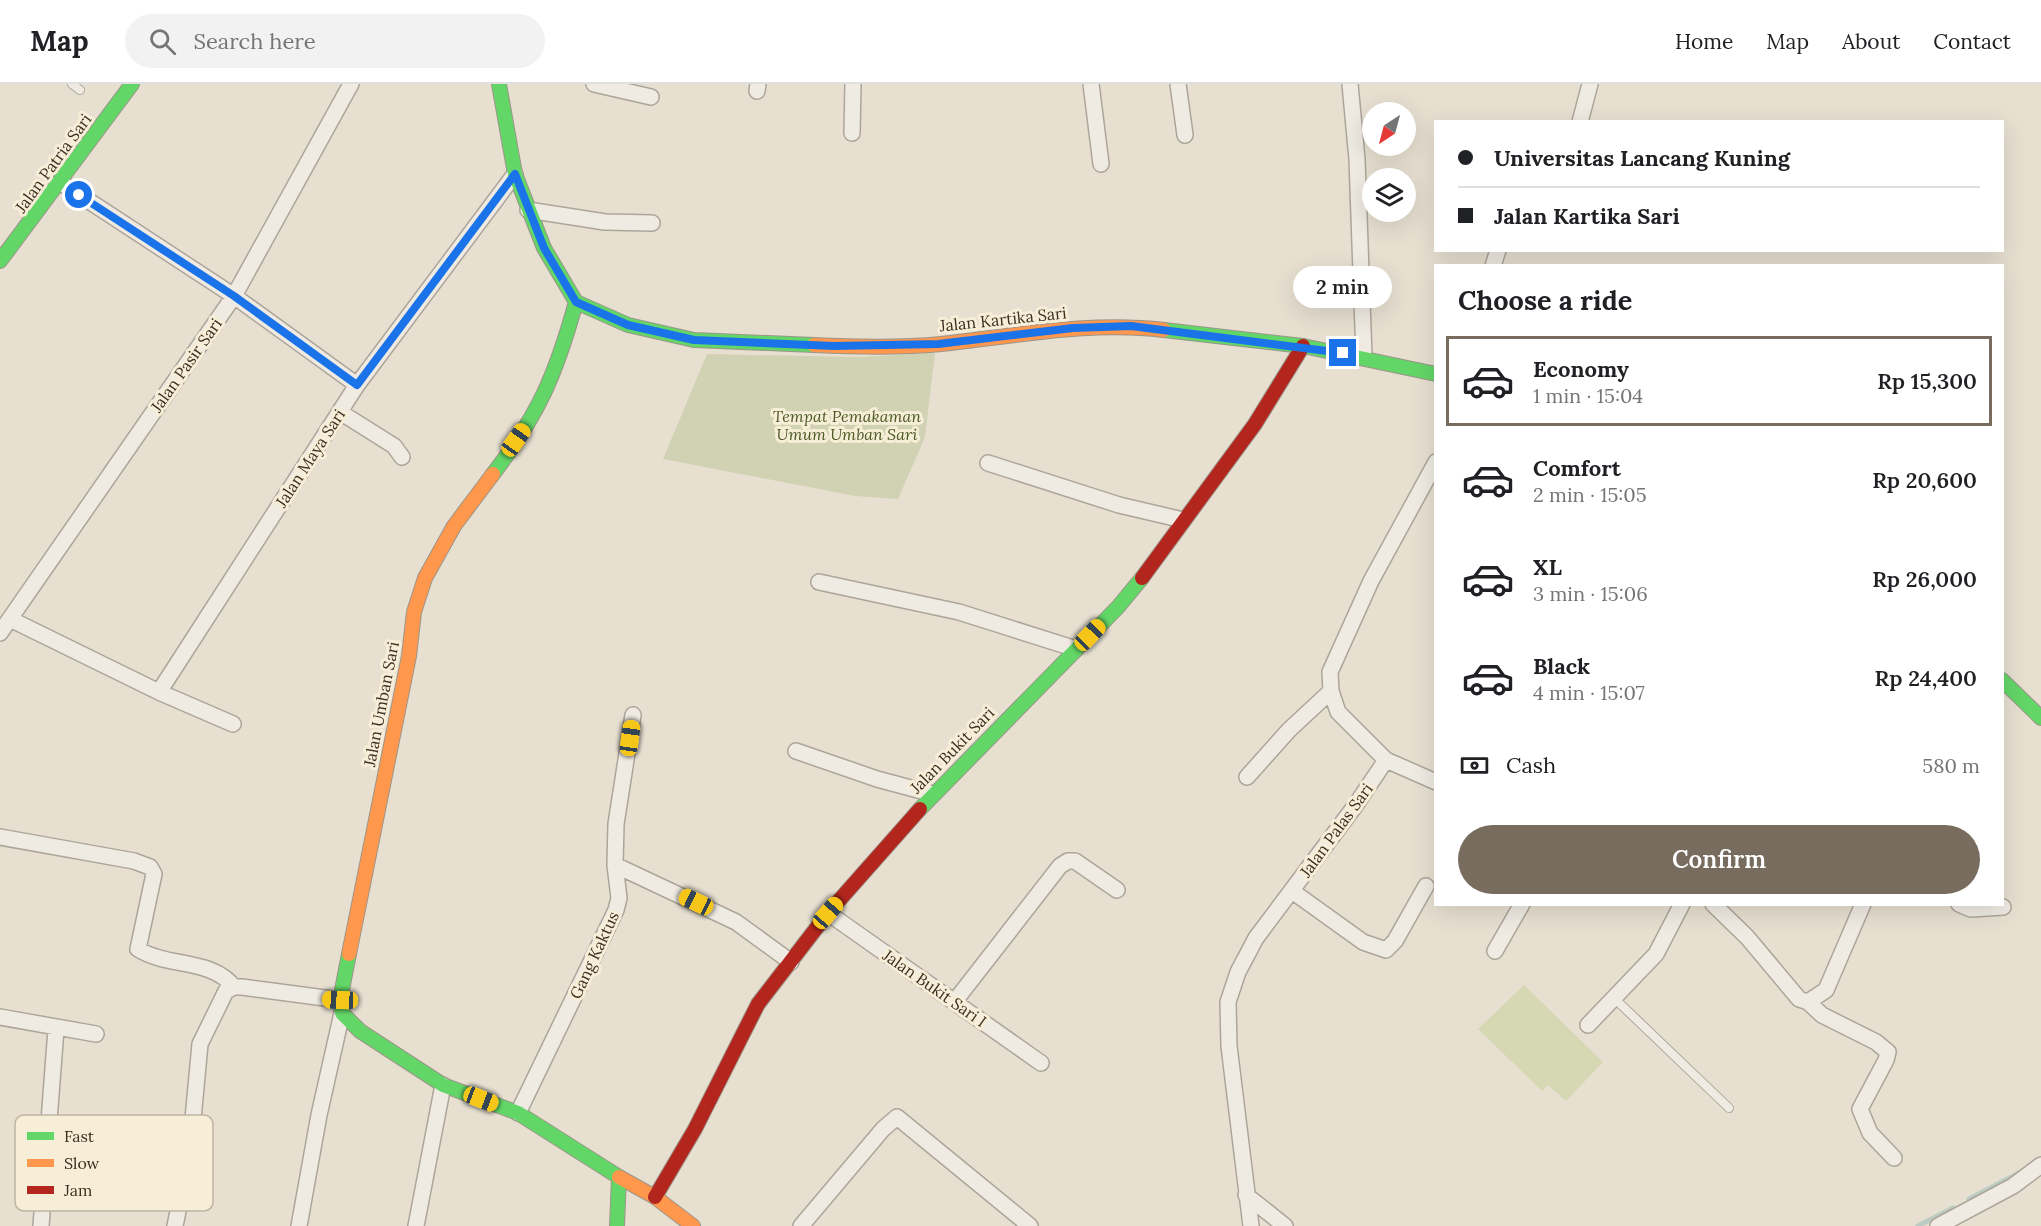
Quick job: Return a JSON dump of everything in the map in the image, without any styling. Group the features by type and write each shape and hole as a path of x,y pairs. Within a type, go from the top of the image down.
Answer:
{"street":[{"name":"Jalan Patria Sari","path":"0,261 132,84"},
{"name":"Jalan Pasir Sari","path":"0,633 234,296 351,84"},
{"path":"499,84 515,174 544,248 576,302"},
{"path":"594,84 651,97"},
{"path":"852,133 853,84"},
{"path":"1091,84 1101,164"},
{"path":"1178,84 1185,135"},
{"path":"1350,84 1357,159 1364,357"},
{"path":"1581,120 1590,84"},
{"name":"Jalan Maya Sari","path":"159,692 357,385 515,174"},
{"path":"60,182 234,296 357,385"},
{"path":"528,210 605,222 652,223"},
{"name":"Jalan Kartika Sari","path":"576,302 628,325 694,340 834,346 938,344 1073,328 1131,326 1303,346 1434,374"},
{"name":"Jalan Umban Sari","path":"341,1007 409,656 415,607 425,578 444,542 539,407 558,368 576,302"},
{"name":"Jalan Bukit Sari","path":"655,1197 695,1130 758,1004 828,913 933,794 1076,649 1157,559 1183,520 1255,424 1303,346"},
{"path":"340,412 394,446 402,457"},
{"path":"988,463 1119,505 1183,520"},
{"path":"1434,466 1371,581 1329,672 1331,691 1338,712 1386,760 1434,781"},
{"path":"819,582 959,612 1076,649"},
{"path":"10,619 159,692 233,724"},
{"path":"2004,682 2041,718"},
{"path":"1246,777 1289,730 1331,691"},
{"name":"Gang Kaktus","path":"518,1113 616,910 619,897 615,865 616,824 633,715"},
{"path":"796,751 877,779 933,794"},
{"name":"Jalan Palas Sari","path":"1251,1226 1229,1046 1228,1002 1238,972 1256,938 1293,891 1386,760"},
{"path":"0,837 134,861 150,867 154,874 138,949 172,962 213,970 226,977 234,987"},
{"path":"955,1001 1060,866 1068,861 1076,861 1117,890"},
{"path":"615,865 736,922 791,962"},
{"path":"1293,891 1363,942 1386,950 1395,941 1426,886"},
{"path":"1495,951 1521,906"},
{"path":"1588,1025 1656,954 1681,906"},
{"path":"1715,906 1747,937 1793,993 1808,1002 1822,1015 1876,1042 1888,1052 1860,1109 1870,1133 1894,1158"},
{"path":"1808,1002 1826,990 1862,906"},
{"path":"1964,906 1971,909 2003,907"},
{"name":"Jalan Bukit Sari I","path":"828,913 1041,1063"},
{"path":"193,1115 200,1044 226,991 234,987 341,1007 360,1031 443,1085 518,1113 655,1197 693,1226"},
{"path":"299,1226 341,1007"},
{"path":"0,1017 56,1029 96,1034"},
{"path":"49,1115 56,1029"},
{"path":"416,1226 443,1085"},
{"path":"801,1226 883,1129 897,1117 1030,1226"},
{"path":"1938,1226 2013,1186 2041,1165"},
{"path":"617,1226 619,1177"},
{"path":"1246,1195 1285,1226"},
{"path":"41,1226 42,1211"},
{"path":"175,1226 178,1211"}],"lane":[{"path":"72,84 80,90"},
{"path":"1614,998 1729,1108"}],"green space":[{"name":"Tempat Pemakaman Umum Umban Sari","path":"935,353 925,437 898,499 855,496 663,459 707,354 858,357"},
{"path":"1524,985 1603,1062 1566,1101 1548,1085 1542,1091 1478,1029"}],"waterway":[{"path":"1969,1199 2019,1173"},
{"path":"1918,1226 1953,1208"}],"traffic: fast":[{"path":"0,261 132,84"},
{"path":"493,474 523,432 544,392 561,351 576,302 544,248 515,174 499,84"},
{"path":"576,302 628,325 694,340 814,345"},
{"path":"1164,330 1303,346 1434,374"},
{"path":"920,809 1118,607 1142,578"},
{"path":"2004,682 2041,718"},
{"path":"349,954 340,1000 342,1013 360,1031 443,1085 518,1113 619,1177 617,1226"}],"traffic: slow":[{"path":"814,345 910,346 1081,328 1164,330"},
{"path":"349,954 409,656 414,612 425,578 454,526 493,474"},
{"path":"619,1177 655,1197 693,1226"}],"traffic: jam":[{"path":"1142,578 1255,424 1303,346"},
{"path":"655,1197 695,1129 758,1004 828,913 920,809"}],"route":[{"path":"79,195 234,296 357,385 515,174 544,248 576,302 628,325 694,340 834,346 938,344 1073,328 1131,326 1303,346 1343,353"}]}
